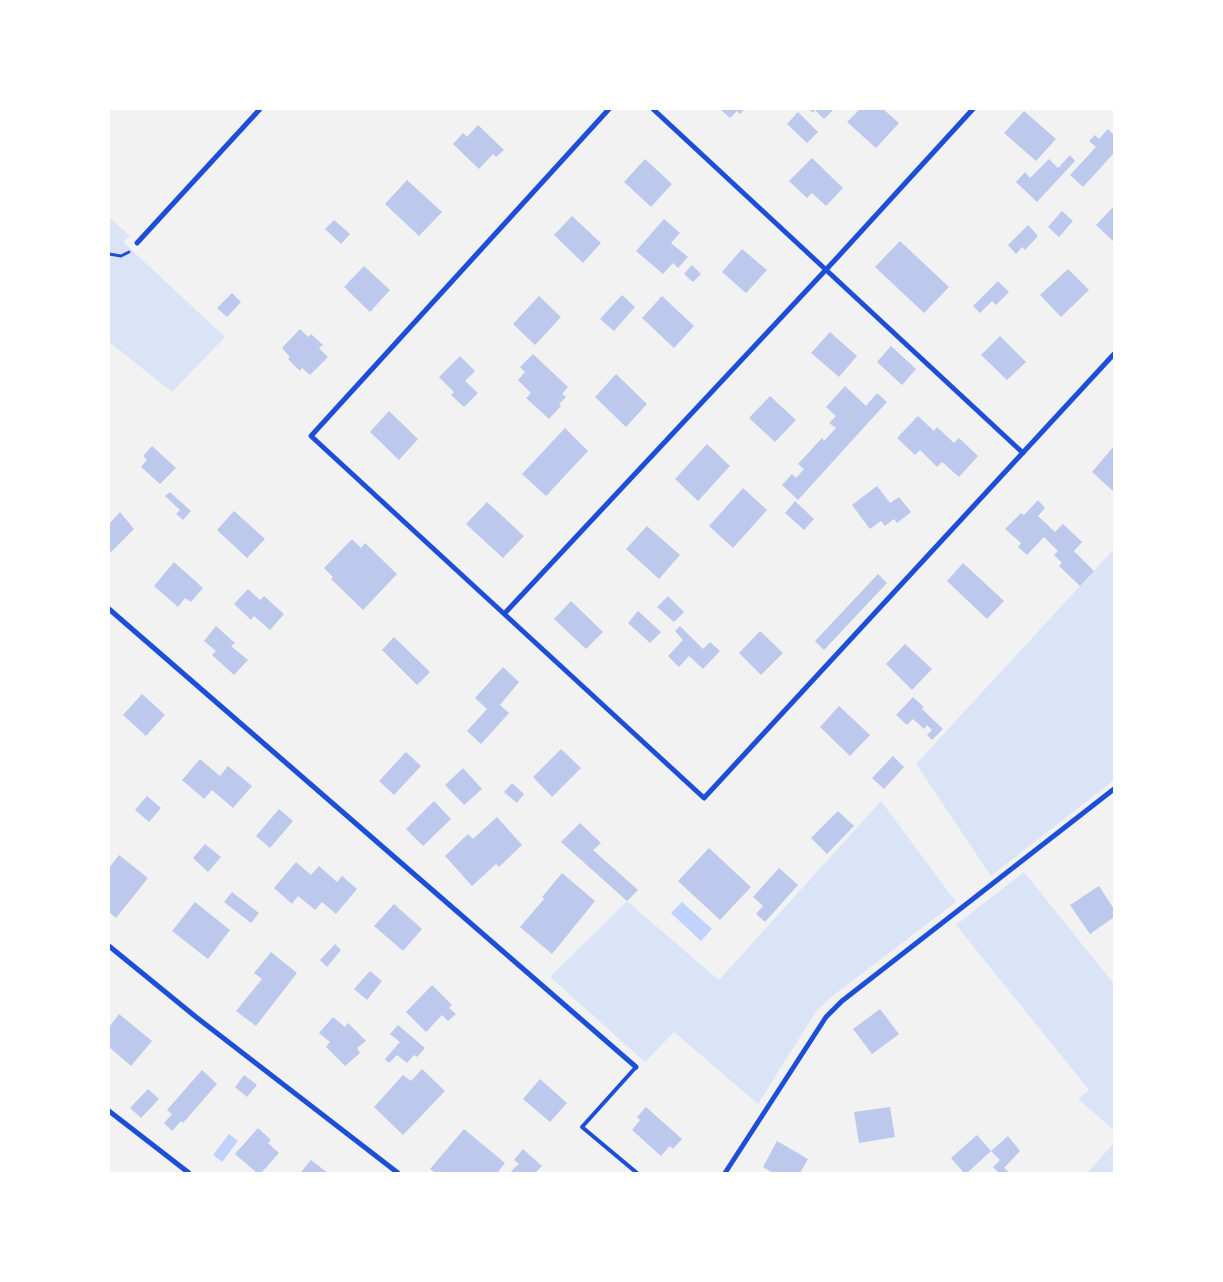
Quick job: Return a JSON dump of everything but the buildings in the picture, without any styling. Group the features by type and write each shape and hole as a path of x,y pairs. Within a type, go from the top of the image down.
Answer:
{"street":[{"path":"137,243 260,109"},
{"path":"609,109 311,436 704,798 1114,354"},
{"path":"653,109 1023,453"},
{"path":"504,614 973,109"},
{"path":"109,609 636,1067"},
{"path":"725,1173 826,1016 842,1001 1114,789"},
{"path":"109,946 196,1017 398,1173"},
{"path":"109,1111 189,1173"}],"lane":[{"path":"636,1067 582,1127 637,1173"}],"path":[{"path":"109,254 121,256 132,250 137,243"}],"shaded area":[{"path":"109,217 130,236 123,242 225,337 172,392 109,342"},
{"path":"1114,549 1114,780 991,876 916,764"},
{"path":"881,801 956,902 817,1010 758,1104 674,1032 645,1062 550,977 627,901 719,980"},
{"path":"1024,872 1114,984 1114,1130 1078,1099 1089,1090 956,925"},
{"path":"1114,1143 1114,1173 1087,1173"}],"water":[{"path":"682,902 712,929 701,941 671,913"},
{"path":"229,1134 238,1141 222,1162 213,1155"}]}
